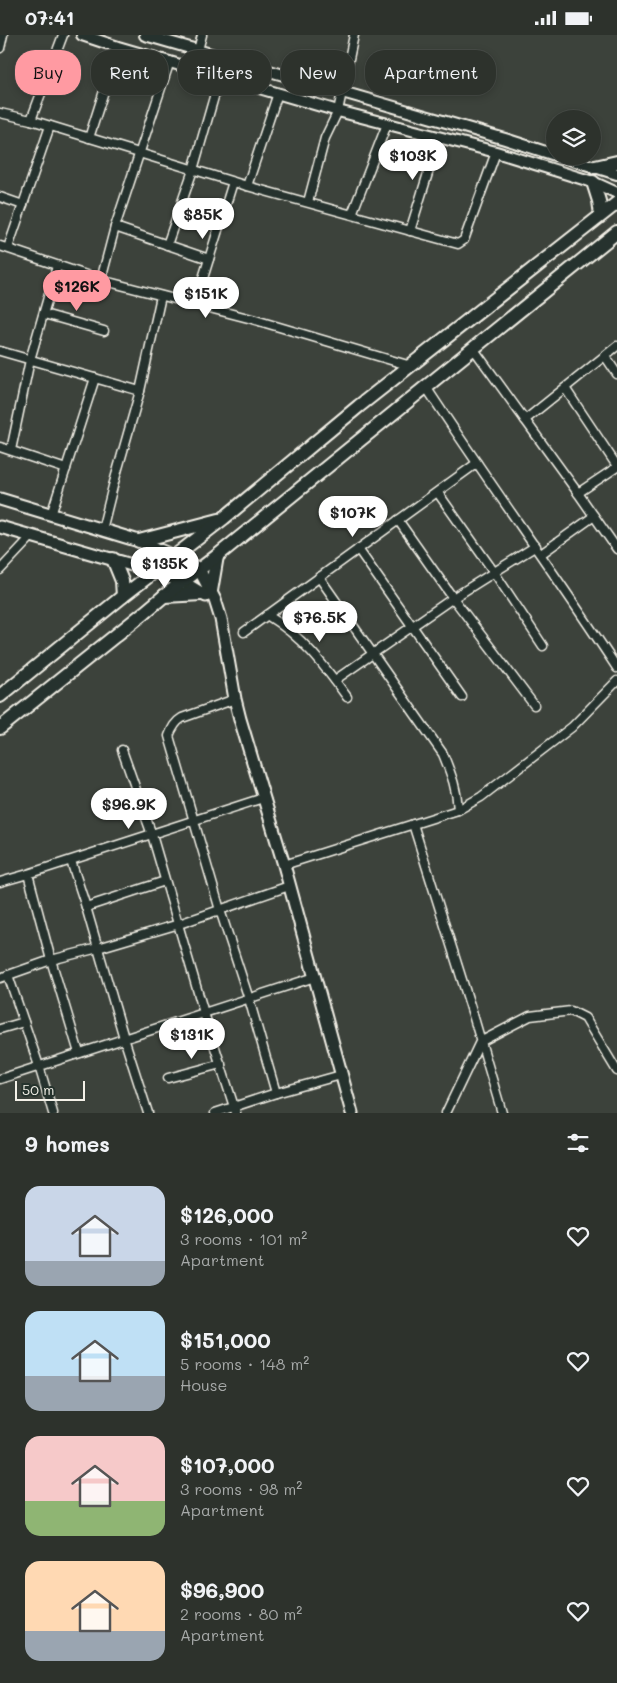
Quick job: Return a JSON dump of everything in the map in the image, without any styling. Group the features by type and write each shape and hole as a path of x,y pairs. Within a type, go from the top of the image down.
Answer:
{"main road":[{"path":"595,167 617,162"},
{"path":"593,182 601,215"},
{"path":"0,696 123,596 176,557 359,405 617,203"},
{"path":"0,728 164,596 217,556 617,233"},
{"path":"0,499 139,541 199,569 223,629 235,699 284,865 352,1113"},
{"path":"139,541 224,518"},
{"path":"0,527 156,572 183,582 209,595"},
{"path":"209,595 217,556"},
{"path":"113,559 122,581 123,596"},
{"path":"164,596 209,595"}],"street":[{"path":"0,48 4,35"},
{"path":"31,120 63,35"},
{"path":"82,35 178,63"},
{"path":"145,35 198,50 202,35"},
{"path":"351,50 354,35"},
{"path":"89,138 118,47"},
{"path":"100,280 115,227 170,61"},
{"path":"271,91 338,111 496,152 593,182 617,193"},
{"path":"246,186 278,93"},
{"path":"167,245 193,170 215,95"},
{"path":"308,202 325,138 338,111 341,95"},
{"path":"355,95 546,152"},
{"path":"0,113 31,120 246,186 458,244 464,240 496,152"},
{"path":"352,214 387,124"},
{"path":"50,126 23,205 4,247 100,280 252,319 411,366"},
{"path":"410,231 439,138"},
{"path":"589,165 617,174"},
{"path":"195,304 234,182"},
{"path":"0,197 23,205"},
{"path":"115,227 209,259"},
{"path":"11,449 30,361 57,266"},
{"path":"102,530 140,391 161,296"},
{"path":"44,314 104,331"},
{"path":"525,420 617,346"},
{"path":"473,348 617,549"},
{"path":"0,351 140,391"},
{"path":"605,356 617,374"},
{"path":"51,515 95,378"},
{"path":"426,387 536,546 617,668"},
{"path":"565,388 617,467 578,493"},
{"path":"0,447 11,449 66,469"},
{"path":"244,632 477,463"},
{"path":"438,493 543,646"},
{"path":"541,554 594,516"},
{"path":"398,520 453,598 534,705"},
{"path":"0,570 32,536"},
{"path":"335,679 453,598 536,546"},
{"path":"358,549 462,697"},
{"path":"319,577 443,754 458,793 458,810"},
{"path":"268,615 283,624 315,653 348,697"},
{"path":"284,865 458,810 481,797 572,727 617,681"},
{"path":"235,699 182,718 177,721 169,736 276,1093"},
{"path":"122,751 152,835 204,1013 235,1109"},
{"path":"0,882 71,861 263,798"},
{"path":"413,824 502,1113"},
{"path":"71,861 148,1113"},
{"path":"28,874 79,1053"},
{"path":"86,907 165,881"},
{"path":"52,1113 24,1022 4,976 290,887"},
{"path":"0,1079 315,977"},
{"path":"446,1113 480,1042 530,1016 571,1011 585,1018 617,1071"},
{"path":"0,1029 24,1022"},
{"path":"168,1078 221,1064"},
{"path":"215,1113 235,1109 276,1093 341,1075"}]}
